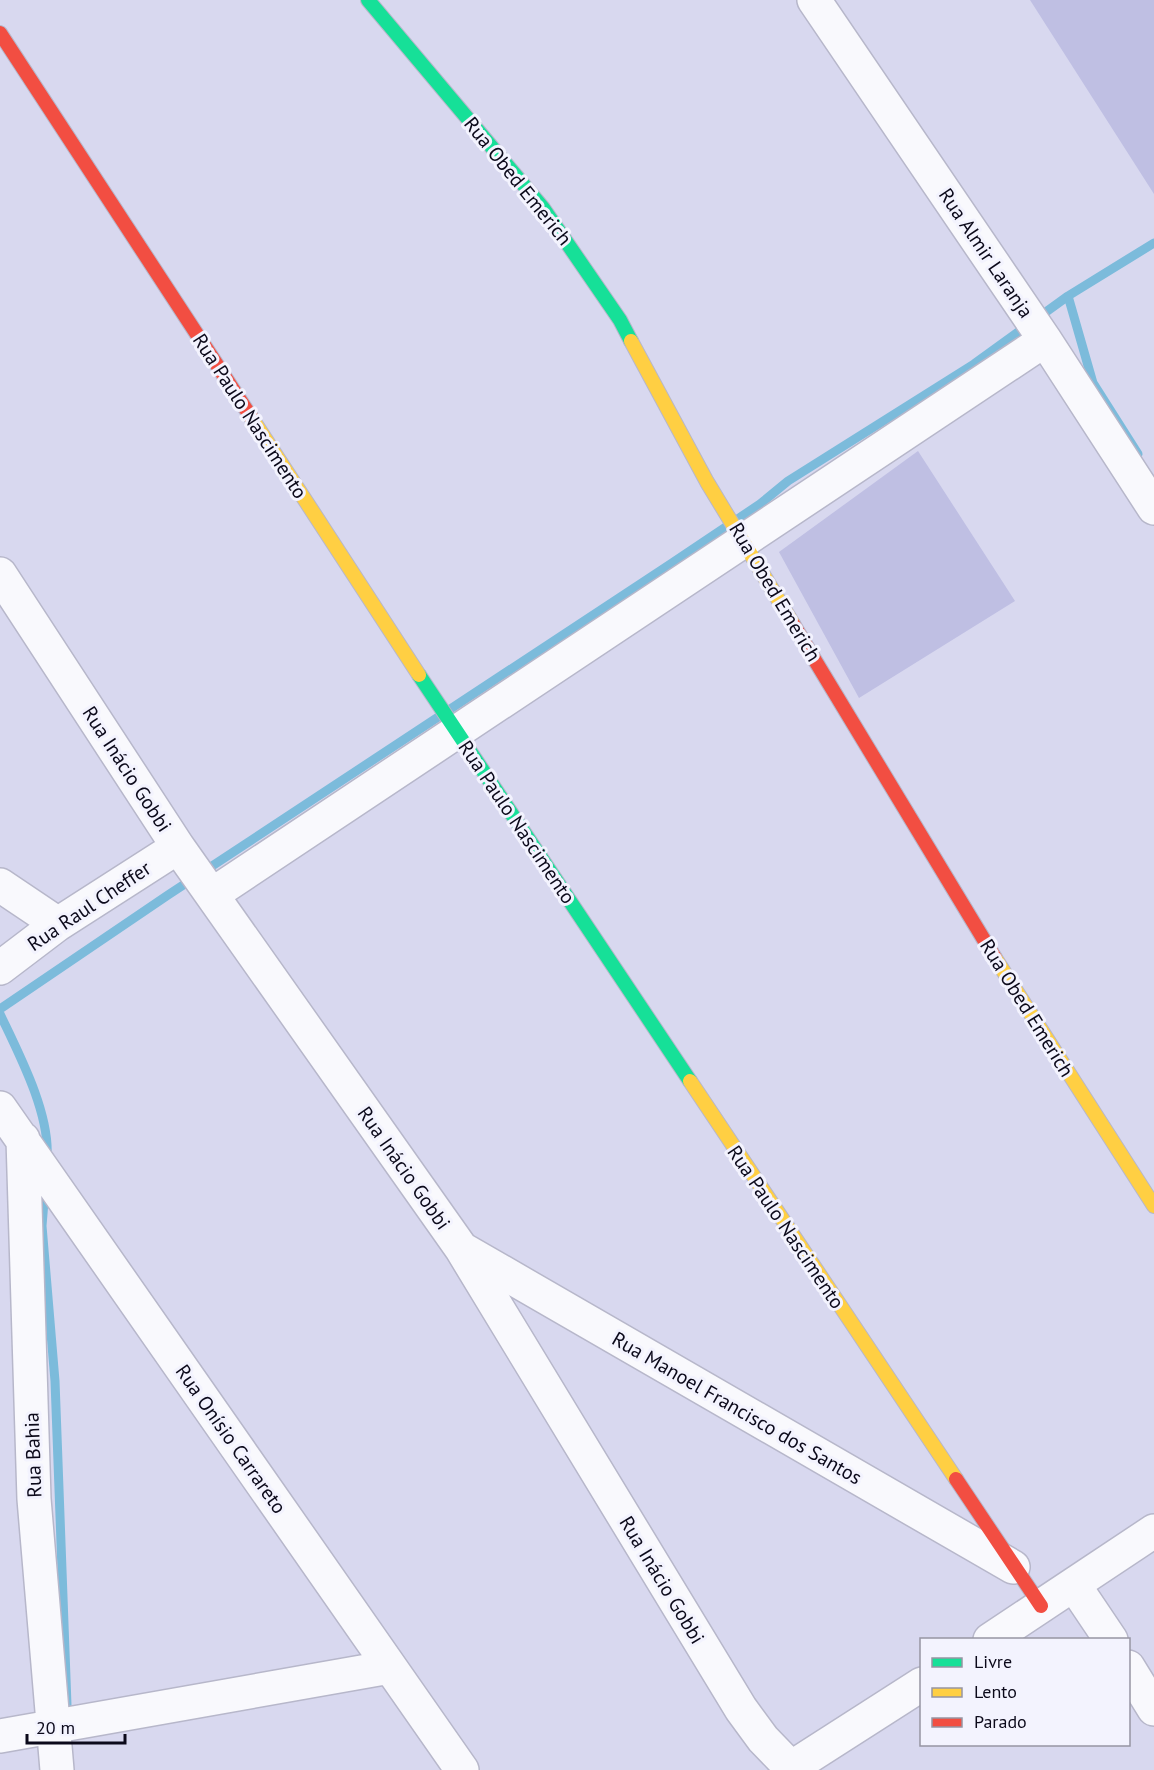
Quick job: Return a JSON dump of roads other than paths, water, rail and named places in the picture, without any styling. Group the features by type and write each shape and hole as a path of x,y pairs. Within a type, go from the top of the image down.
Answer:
{"street":[{"name":"Rua Obed Emerich","path":"368,0 543,208 620,320 707,482 1022,1003 1154,1206"},
{"name":"Rua Almir Laranja","path":"814,0 1045,340 1154,508"},
{"name":"Rua Paulo Nascimento","path":"0,33 426,686 1041,1606"},
{"path":"213,894 1045,340"},
{"name":"Rua Inácio Gobbi","path":"0,574 178,847 460,1248 741,1709 763,1740 792,1769"},
{"name":"Rua Raul Cheffer","path":"0,968 58,924 178,847"},
{"path":"0,885 58,924"},
{"name":"Rua Onísio Carrareto","path":"0,1108 462,1770"},
{"name":"Rua Bahia","path":"26,1143 34,1499 57,1770"},
{"name":"Rua Manoel Francisco dos Santos","path":"460,1248 1013,1567"},
{"path":"993,1638 1154,1531"},
{"path":"1074,1585 1110,1638"},
{"path":"0,1736 390,1667"},
{"path":"1130,1670 1154,1708"},
{"path":"792,1769 920,1685"}],"waterway":[{"path":"0,1009 168,895 672,563 760,504 788,481 974,364 1068,296 1154,243"},
{"path":"1068,296 1093,383 1138,454"},
{"path":"0,1014 32,1084 44,1122 47,1157"},
{"path":"45,1189 42,1226 55,1381 67,1705"}]}
